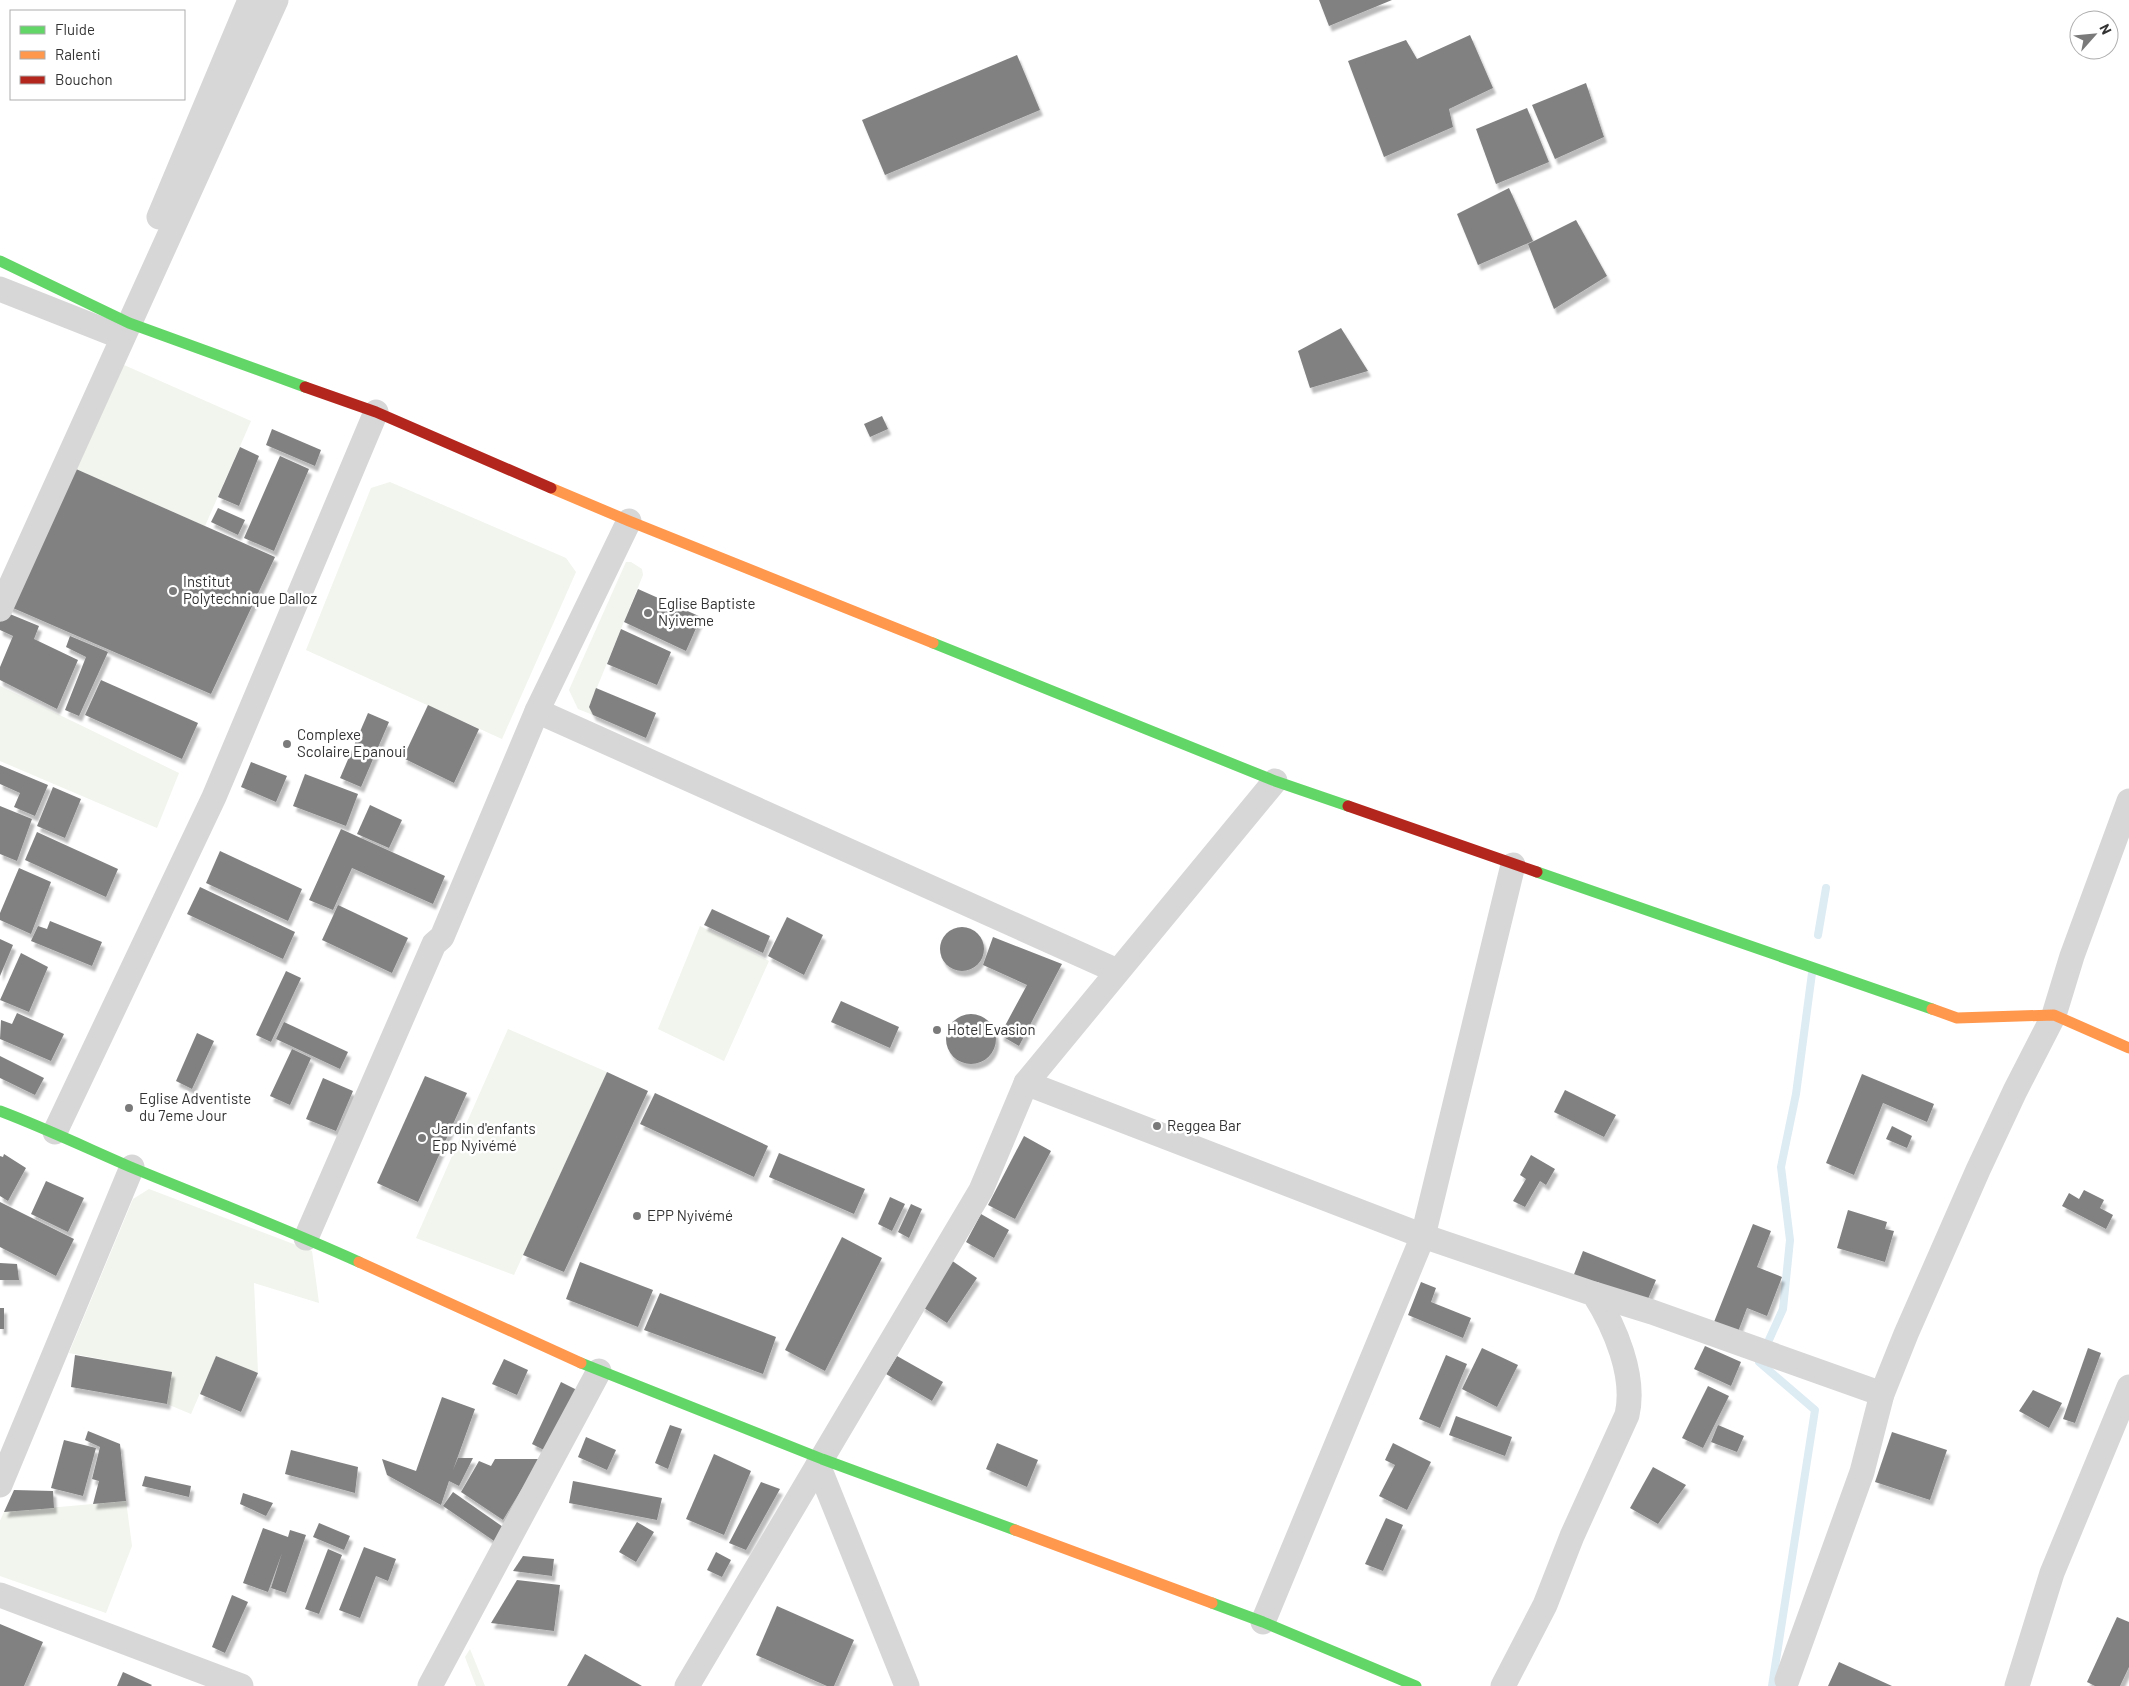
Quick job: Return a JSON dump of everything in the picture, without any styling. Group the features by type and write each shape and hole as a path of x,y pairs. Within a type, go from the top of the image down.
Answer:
{"street":[{"path":"0,609 120,328 250,0"},
{"path":"0,590 120,328 276,0"},
{"path":"0,261 120,328"},
{"path":"0,289 376,412 629,521 1275,781 1957,1018 2054,1015 2129,1048"},
{"path":"55,1132 214,797 376,412"},
{"path":"306,1238 434,944 442,937 537,712 629,521"},
{"path":"537,712 1117,970"},
{"path":"687,1686 981,1190 1026,1082 1275,781"},
{"path":"1787,1680 1862,1472 1882,1394 1906,1334 1978,1170 2054,1015 2072,956 2129,801"},
{"path":"1264,1622 1422,1236 1513,865"},
{"path":"1026,1082 1422,1236 1652,1312 1882,1394"},
{"path":"0,1111 55,1132 132,1167 306,1238 599,1371 820,1462 1264,1622 1416,1686"},
{"path":"0,1485 132,1167"},
{"path":"1503,1686 1546,1605 1572,1536 1627,1415 1630,1400 1618,1339 1607,1315 1594,1294"},
{"path":"430,1686 599,1371"},
{"path":"2017,1686 2052,1573 2129,1387"},
{"path":"820,1462 907,1686"},
{"path":"0,1595 241,1686"}],"shaded area":[{"path":"124,365 251,421 205,526 67,465"},
{"path":"390,482 566,558 576,572 502,739 306,650 371,488"},
{"path":"626,562 631,562 642,569 643,575 589,707 593,715 578,709 569,690"},
{"path":"0,686 179,773 157,828 0,761"},
{"path":"700,926 769,961 724,1061 658,1029"},
{"path":"508,1029 607,1072 514,1275 416,1238"},
{"path":"149,1189 312,1251 319,1303 254,1283 258,1373 216,1356 191,1414 167,1404 171,1372 69,1353 133,1199"},
{"path":"126,1501 132,1546 106,1613 0,1576 0,1521 4,1512"},
{"path":"470,1649 485,1686 476,1686 465,1657"}],"building":[{"path":"1319,0 1392,0 1329,26"},
{"path":"1470,35 1493,88 1449,109 1453,127 1384,157 1348,61 1406,40 1417,59"},
{"path":"1017,55 1040,110 885,175 862,120"},
{"path":"1586,83 1604,137 1555,159 1532,105"},
{"path":"1527,108 1549,162 1496,184 1476,129"},
{"path":"1509,188 1533,241 1478,265 1457,214"},
{"path":"1576,220 1607,276 1554,309 1528,244"},
{"path":"1341,328 1368,371 1310,388 1298,351"},
{"path":"882,416 888,429 870,437 864,424"},
{"path":"272,429 321,450 315,466 266,445"},
{"path":"240,447 259,456 239,506 218,497"},
{"path":"280,456 309,469 274,551 244,538"},
{"path":"67,465 275,557 211,694 6,605"},
{"path":"218,508 245,520 238,535 211,522"},
{"path":"638,589 701,617 686,651 624,622"},
{"path":"5,612 39,626 34,639 78,660 57,709 0,680 0,667 13,636 0,630 0,622"},
{"path":"621,629 671,652 657,685 607,664"},
{"path":"70,636 108,652 79,716 65,710 86,657 66,647"},
{"path":"101,680 198,723 182,759 85,715"},
{"path":"596,688 656,713 646,738 593,715 589,707"},
{"path":"428,705 479,729 454,783 403,758"},
{"path":"368,713 389,722 361,787 340,778"},
{"path":"251,762 287,776 276,802 241,787"},
{"path":"0,765 48,785 35,816 14,807 20,793 0,784"},
{"path":"305,774 358,794 346,826 293,806"},
{"path":"53,787 81,799 65,838 37,826"},
{"path":"370,805 402,820 389,848 357,834"},
{"path":"0,806 32,819 17,861 0,854"},
{"path":"341,829 445,876 433,904 352,868 333,910 309,900"},
{"path":"37,832 118,869 106,897 25,860"},
{"path":"220,851 302,889 288,921 206,883"},
{"path":"19,868 51,882 31,934 0,920 0,913"},
{"path":"200,887 295,932 283,959 187,914"},
{"path":"338,905 408,938 392,973 322,940"},
{"path":"712,909 770,936 763,953 704,925"},
{"path":"787,917 823,935 804,975 768,956"},
{"path":"50,921 102,942 92,966 31,941 38,926 47,929"},
{"path":"962,927 974,931 980,937 984,949 980,961 974,967 962,971 950,967 944,961 940,949 944,937 950,931"},
{"path":"993,937 1062,964 1019,1046 1000,1035 1027,985 983,965"},
{"path":"0,939 13,945 0,976"},
{"path":"21,953 48,967 29,1012 0,1000"},
{"path":"286,971 301,978 271,1042 256,1035"},
{"path":"841,1001 899,1027 890,1048 831,1022"},
{"path":"17,1013 64,1034 51,1061 0,1039 1,1020 12,1024"},
{"path":"966,1014 976,1014 989,1021 996,1034 996,1044 989,1057 976,1064 966,1064 957,1060 950,1053 946,1044 946,1034 950,1025 957,1018"},
{"path":"284,1022 348,1052 340,1069 276,1039"},
{"path":"197,1033 214,1041 192,1089 176,1081"},
{"path":"292,1049 311,1058 290,1105 270,1096"},
{"path":"0,1056 44,1078 35,1095 0,1078"},
{"path":"607,1072 648,1091 564,1272 523,1255"},
{"path":"1862,1074 1934,1104 1927,1122 1883,1103 1854,1175 1826,1163"},
{"name":"Jardin d'enfants Epp Nyivémé","path":"425,1076 467,1093 418,1202 377,1183"},
{"path":"323,1078 353,1091 336,1131 306,1119"},
{"path":"1565,1090 1616,1115 1604,1137 1554,1112"},
{"path":"655,1093 768,1146 754,1177 640,1124"},
{"path":"1892,1126 1912,1136 1907,1148 1886,1139"},
{"path":"1024,1136 1051,1151 1015,1219 988,1205"},
{"path":"779,1153 865,1189 854,1214 769,1177"},
{"path":"4,1154 26,1168 8,1201 0,1196 0,1156 3,1157"},
{"path":"1531,1155 1555,1169 1546,1185 1540,1181 1525,1207 1513,1201 1526,1179 1520,1175"},
{"path":"46,1181 84,1198 68,1232 31,1214"},
{"path":"2084,1190 2104,1200 2100,1208 2113,1215 2106,1229 2062,1206 2069,1193 2079,1199"},
{"path":"890,1197 905,1204 892,1231 878,1224"},
{"path":"0,1202 74,1239 56,1276 0,1247"},
{"path":"911,1204 922,1209 909,1238 898,1232"},
{"path":"1848,1210 1887,1222 1885,1229 1894,1231 1885,1262 1837,1248"},
{"path":"981,1214 1009,1230 994,1258 966,1242"},
{"path":"1753,1224 1771,1231 1757,1267 1782,1277 1767,1316 1747,1308 1736,1337 1712,1327"},
{"path":"842,1237 882,1258 825,1371 785,1350"},
{"path":"1583,1251 1656,1280 1645,1306 1573,1277"},
{"path":"951,1260 977,1278 947,1323 921,1306"},
{"path":"580,1262 653,1290 638,1327 566,1299"},
{"path":"0,1263 17,1264 19,1280 0,1280"},
{"path":"1421,1282 1436,1288 1431,1302 1471,1318 1463,1338 1408,1315"},
{"path":"660,1293 776,1337 763,1374 644,1330"},
{"path":"0,1308 4,1308 4,1329 0,1329"},
{"path":"1705,1346 1741,1362 1731,1386 1694,1369"},
{"path":"1482,1348 1518,1365 1497,1407 1462,1389"},
{"path":"2088,1348 2101,1353 2075,1423 2063,1419"},
{"path":"75,1355 172,1372 167,1404 71,1387"},
{"path":"1446,1355 1467,1364 1440,1428 1419,1419"},
{"path":"216,1356 258,1373 241,1412 200,1394"},
{"path":"897,1356 943,1382 932,1401 886,1374"},
{"path":"504,1359 528,1370 517,1395 492,1384"},
{"path":"561,1382 577,1390 548,1452 532,1444"},
{"path":"1708,1386 1729,1396 1703,1448 1682,1438"},
{"path":"2033,1390 2062,1403 2049,1428 2019,1411"},
{"path":"442,1397 475,1409 453,1470 458,1458 473,1458 459,1486 449,1481 441,1505 387,1475 382,1459 416,1471"},
{"path":"1456,1416 1512,1437 1505,1456 1449,1435"},
{"path":"670,1425 682,1429 668,1469 655,1463"},
{"path":"1718,1425 1744,1436 1737,1452 1711,1442"},
{"path":"88,1431 120,1444 126,1501 93,1504 99,1481 92,1479 100,1447 85,1440"},
{"path":"1892,1432 1947,1450 1930,1500 1875,1482"},
{"path":"586,1437 616,1450 607,1470 578,1457"},
{"path":"64,1440 96,1448 83,1496 51,1488"},
{"path":"997,1443 1038,1460 1027,1487 986,1469"},
{"path":"1393,1443 1431,1462 1407,1510 1379,1496 1395,1465 1385,1460"},
{"path":"291,1450 358,1467 355,1493 285,1474"},
{"path":"714,1454 751,1471 724,1535 686,1519"},
{"path":"495,1459 540,1459 503,1520 461,1492 479,1461 491,1466"},
{"path":"1653,1467 1686,1485 1658,1524 1630,1508"},
{"path":"145,1476 191,1486 189,1497 142,1486"},
{"path":"573,1481 662,1498 657,1520 569,1503"},
{"path":"761,1482 780,1489 746,1550 729,1543"},
{"path":"14,1490 53,1491 54,1508 4,1512"},
{"path":"453,1492 506,1529 497,1543 443,1506"},
{"path":"243,1493 273,1503 266,1516 240,1504"},
{"path":"1386,1518 1403,1525 1383,1571 1365,1564"},
{"path":"637,1522 654,1532 636,1562 619,1552"},
{"path":"319,1523 350,1536 344,1550 313,1537"},
{"path":"263,1528 288,1537 290,1530 306,1535 286,1593 271,1588 282,1553 268,1592 243,1583"},
{"path":"364,1547 396,1559 388,1581 376,1576 360,1618 339,1610"},
{"path":"328,1549 342,1555 319,1614 305,1609"},
{"path":"716,1552 731,1560 722,1577 707,1570"},
{"path":"523,1556 554,1559 552,1576 513,1571"},
{"path":"517,1580 560,1585 554,1631 491,1623"},
{"path":"232,1595 248,1602 225,1653 212,1647"},
{"path":"777,1606 854,1640 834,1686 827,1686 756,1655"},
{"path":"2117,1617 2129,1622 2129,1667 2120,1686 2095,1686 2087,1682"},
{"path":"0,1624 43,1642 24,1686 0,1686"},
{"path":"585,1654 642,1686 567,1686"},
{"path":"1839,1662 1892,1686 1828,1686"},
{"path":"123,1672 152,1685 117,1686"}],"waterway":[{"path":"1818,935 1826,888"},
{"path":"1772,1686 1815,1410 1759,1362 1783,1309 1790,1240 1781,1167 1796,1094 1812,973"}],"traffic: fast":[{"path":"0,261 129,323 305,387"},
{"path":"933,643 1275,781 1348,806"},
{"path":"1537,872 1932,1009"},
{"path":"0,1111 359,1262"},
{"path":"581,1363 822,1459 1015,1530"},
{"path":"1212,1603 1263,1622 1416,1686"}],"traffic: slow":[{"path":"551,488 933,643"},
{"path":"1932,1009 1957,1018 2054,1015 2129,1048"},
{"path":"359,1262 581,1363"},
{"path":"1015,1530 1212,1603"}],"traffic: jam":[{"path":"305,387 376,412 551,488"},
{"path":"1348,806 1537,872"}],"place":[{"name":"Institut Polytechnique Dalloz","path":"173,591"},
{"name":"Eglise Baptiste Nyiveme","path":"648,613"},
{"name":"Complexe Scolaire Epanoui","path":"287,744"},
{"name":"Hotel Evasion","path":"937,1030"},
{"name":"Eglise Adventiste du 7eme Jour","path":"129,1108"},
{"name":"Reggea Bar","path":"1157,1126"},
{"name":"Jardin d'enfants Epp Nyivémé","path":"422,1138"},
{"name":"EPP Nyivémé","path":"637,1216"}]}
